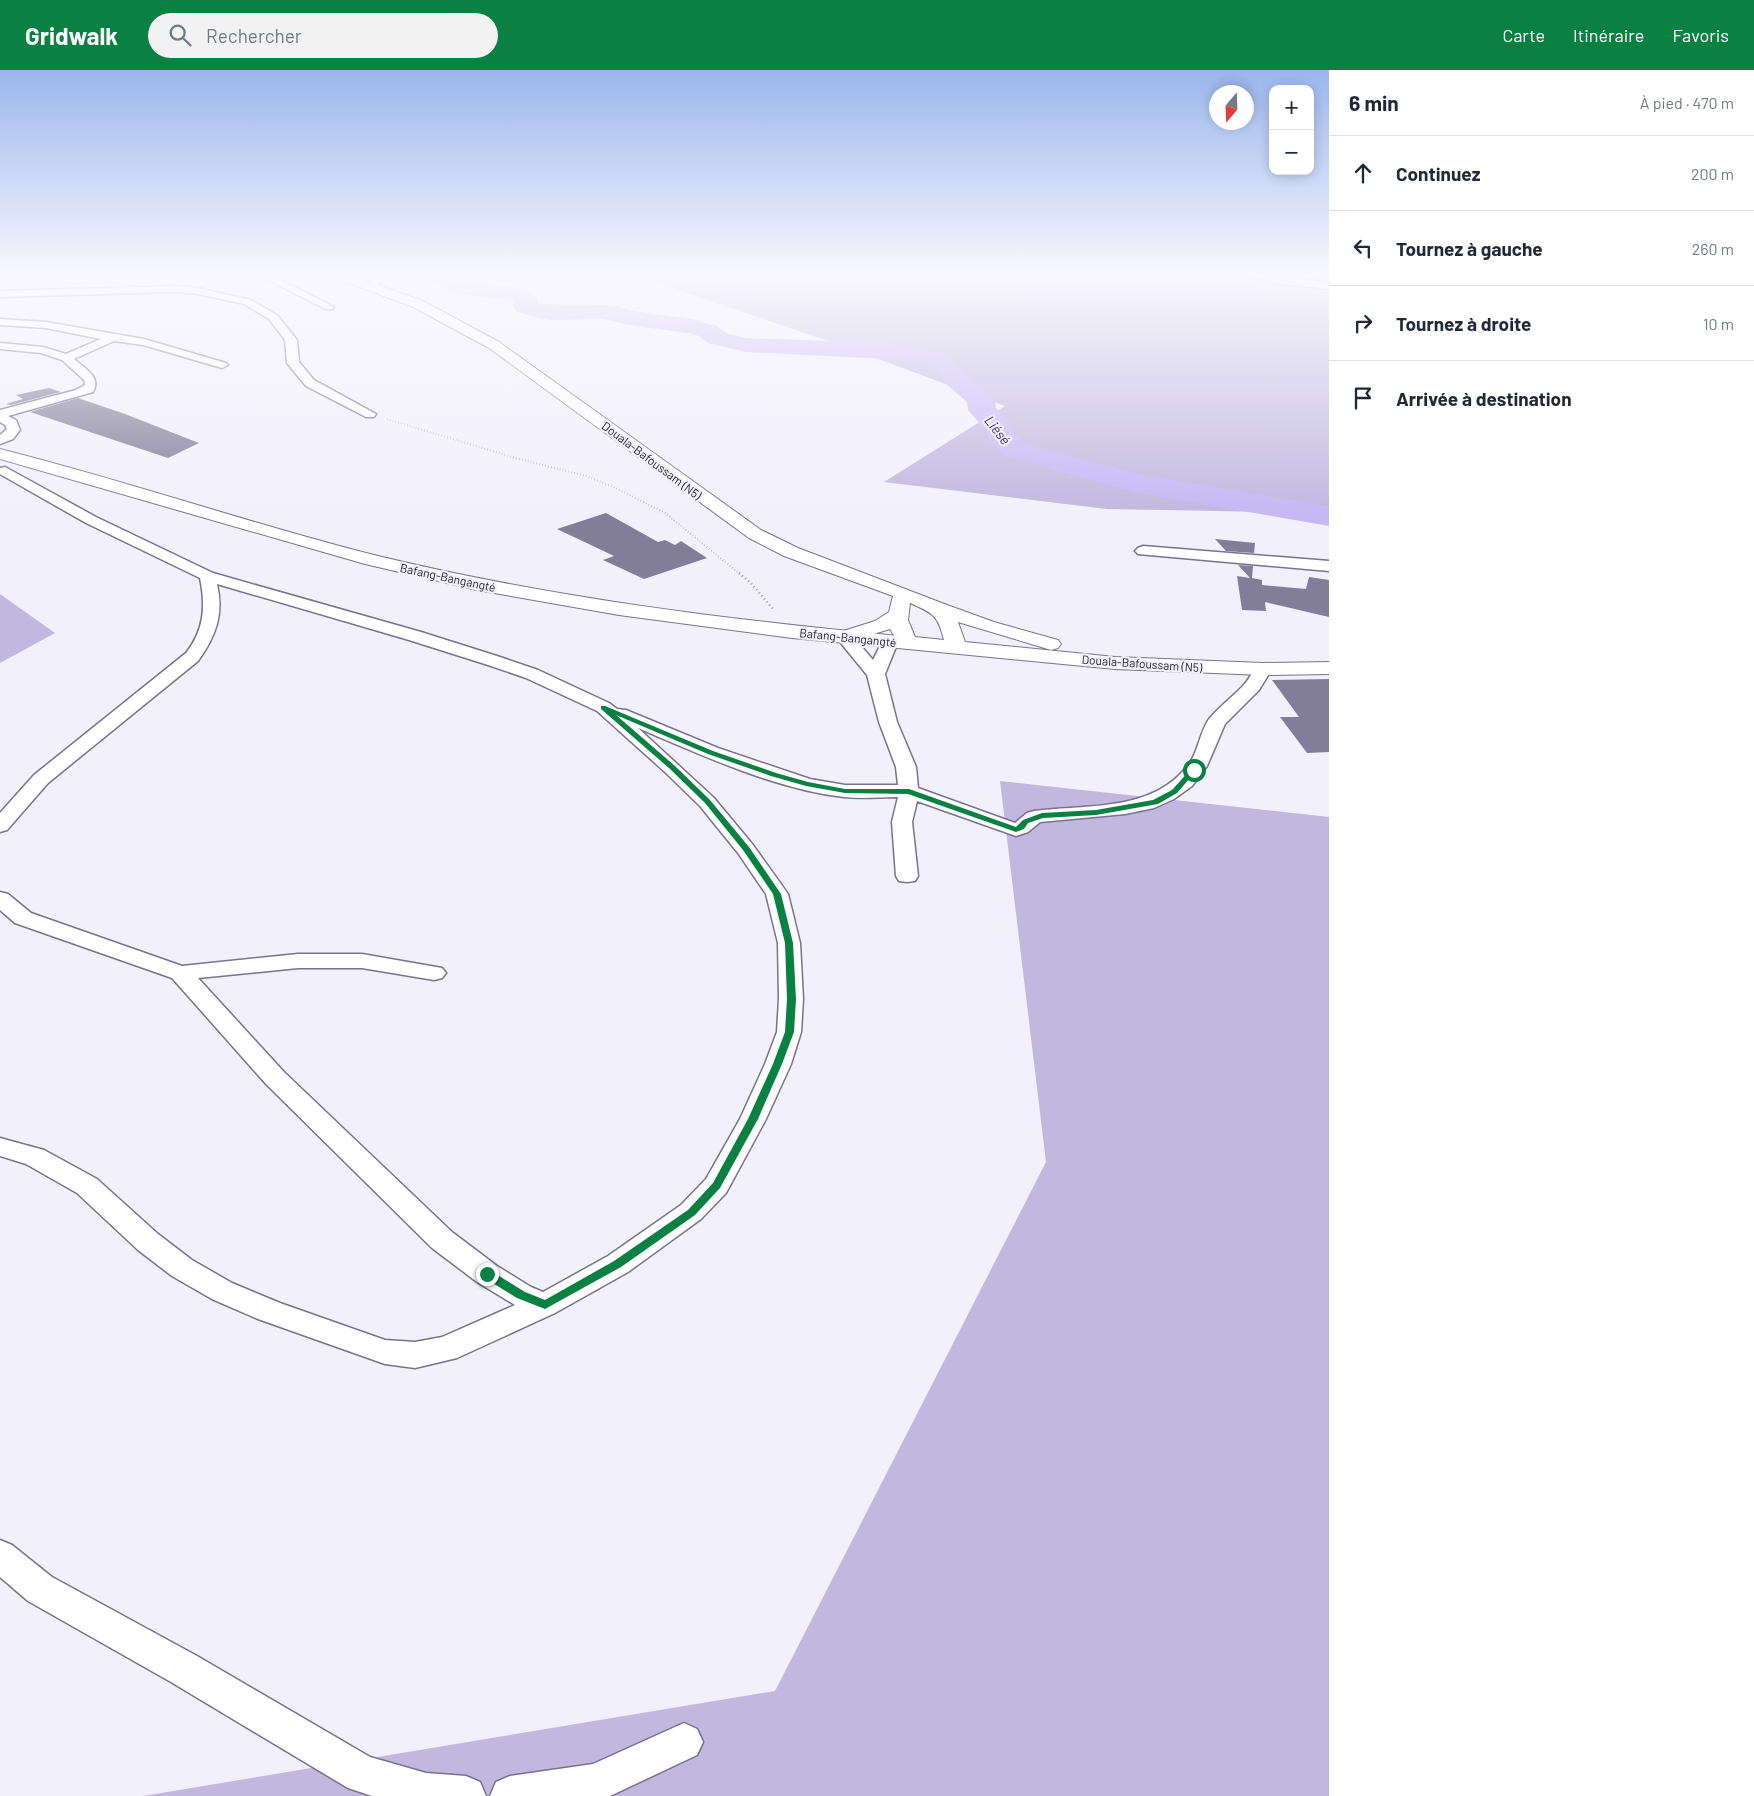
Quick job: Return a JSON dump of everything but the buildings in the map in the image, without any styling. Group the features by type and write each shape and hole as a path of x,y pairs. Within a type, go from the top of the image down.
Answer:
{"main road":[{"name":"Douala-Bafoussam (N5)","path":"508,355 755,534 791,552 987,626 1115,663"},
{"name":"Bafang-Bangangté","path":"2,466 30,463 419,572 546,598 792,632 899,643"},
{"path":"899,643 901,633 897,615 903,594"},
{"path":"940,609 951,627 956,647"},
{"path":"844,637 882,625 897,615"},
{"name":"Douala-Bafoussam (N5)","path":"899,643 1115,663 1263,669 1329,668"}],"street":[{"path":"0,415 89,389 91,385 90,379 66,358 56,355"},
{"path":"66,358 74,355"},
{"path":"187,355 222,365"},
{"path":"292,355 293,363 310,383 370,414"},
{"path":"0,415 11,424 14,430 0,440"},
{"path":"2,466 90,520 207,576 415,636 532,674 603,707 711,752 806,784 845,791 909,791 1016,830 1022,828 1026,822 1042,816 1096,813 1155,802 1174,792 1200,762 1215,725 1225,711 1250,691 1263,669"},
{"path":"1143,551 1329,566"},
{"path":"0,826 41,779 192,657 202,645 212,620 212,593 207,576"},
{"path":"844,637 876,674 888,722 906,767 909,791 902,822 907,876"},
{"path":"876,674 899,643"},
{"path":"0,1146 35,1157 87,1186 155,1247 182,1268 222,1292 269,1311 385,1352 415,1355 446,1349 545,1305 618,1264 691,1212 716,1186 753,1119 778,1064 789,1032 791,999 789,943 777,894 746,848 707,802 603,707"},
{"path":"0,899 24,918 180,973 298,961 362,962 434,973"},
{"path":"180,973 275,1078 442,1240 487,1274 521,1295 545,1305"},
{"path":"0,1556 40,1588 184,1669 362,1774 426,1792 466,1796"},
{"path":"510,1796 595,1783 684,1742"}],"path":[{"path":"370,414 512,457 586,476 616,488 666,513 750,582 792,632"}],"shaded area":[{"path":"866,355 1329,355 1329,513 1107,509 884,482 1005,406"},
{"path":"0,594 55,633 0,663"},
{"path":"1000,781 1329,817 1329,1796 143,1796 775,1691 1046,1162"}],"waterway":[{"name":"Liésé","path":"910,355 939,359 954,377 981,401 982,410 999,427 1000,435 1015,450 1139,484 1329,516"}],"route":[{"path":"487,1274 521,1295 545,1305 618,1264 691,1212 716,1186 753,1119 778,1064 789,1032 791,999 789,943 777,894 746,848 707,802 603,707 711,752 806,784 845,791 909,791 960,811 992,820 1013,830 1022,828 1026,822 1034,817 1096,813 1155,802 1174,792 1194,770"}]}
